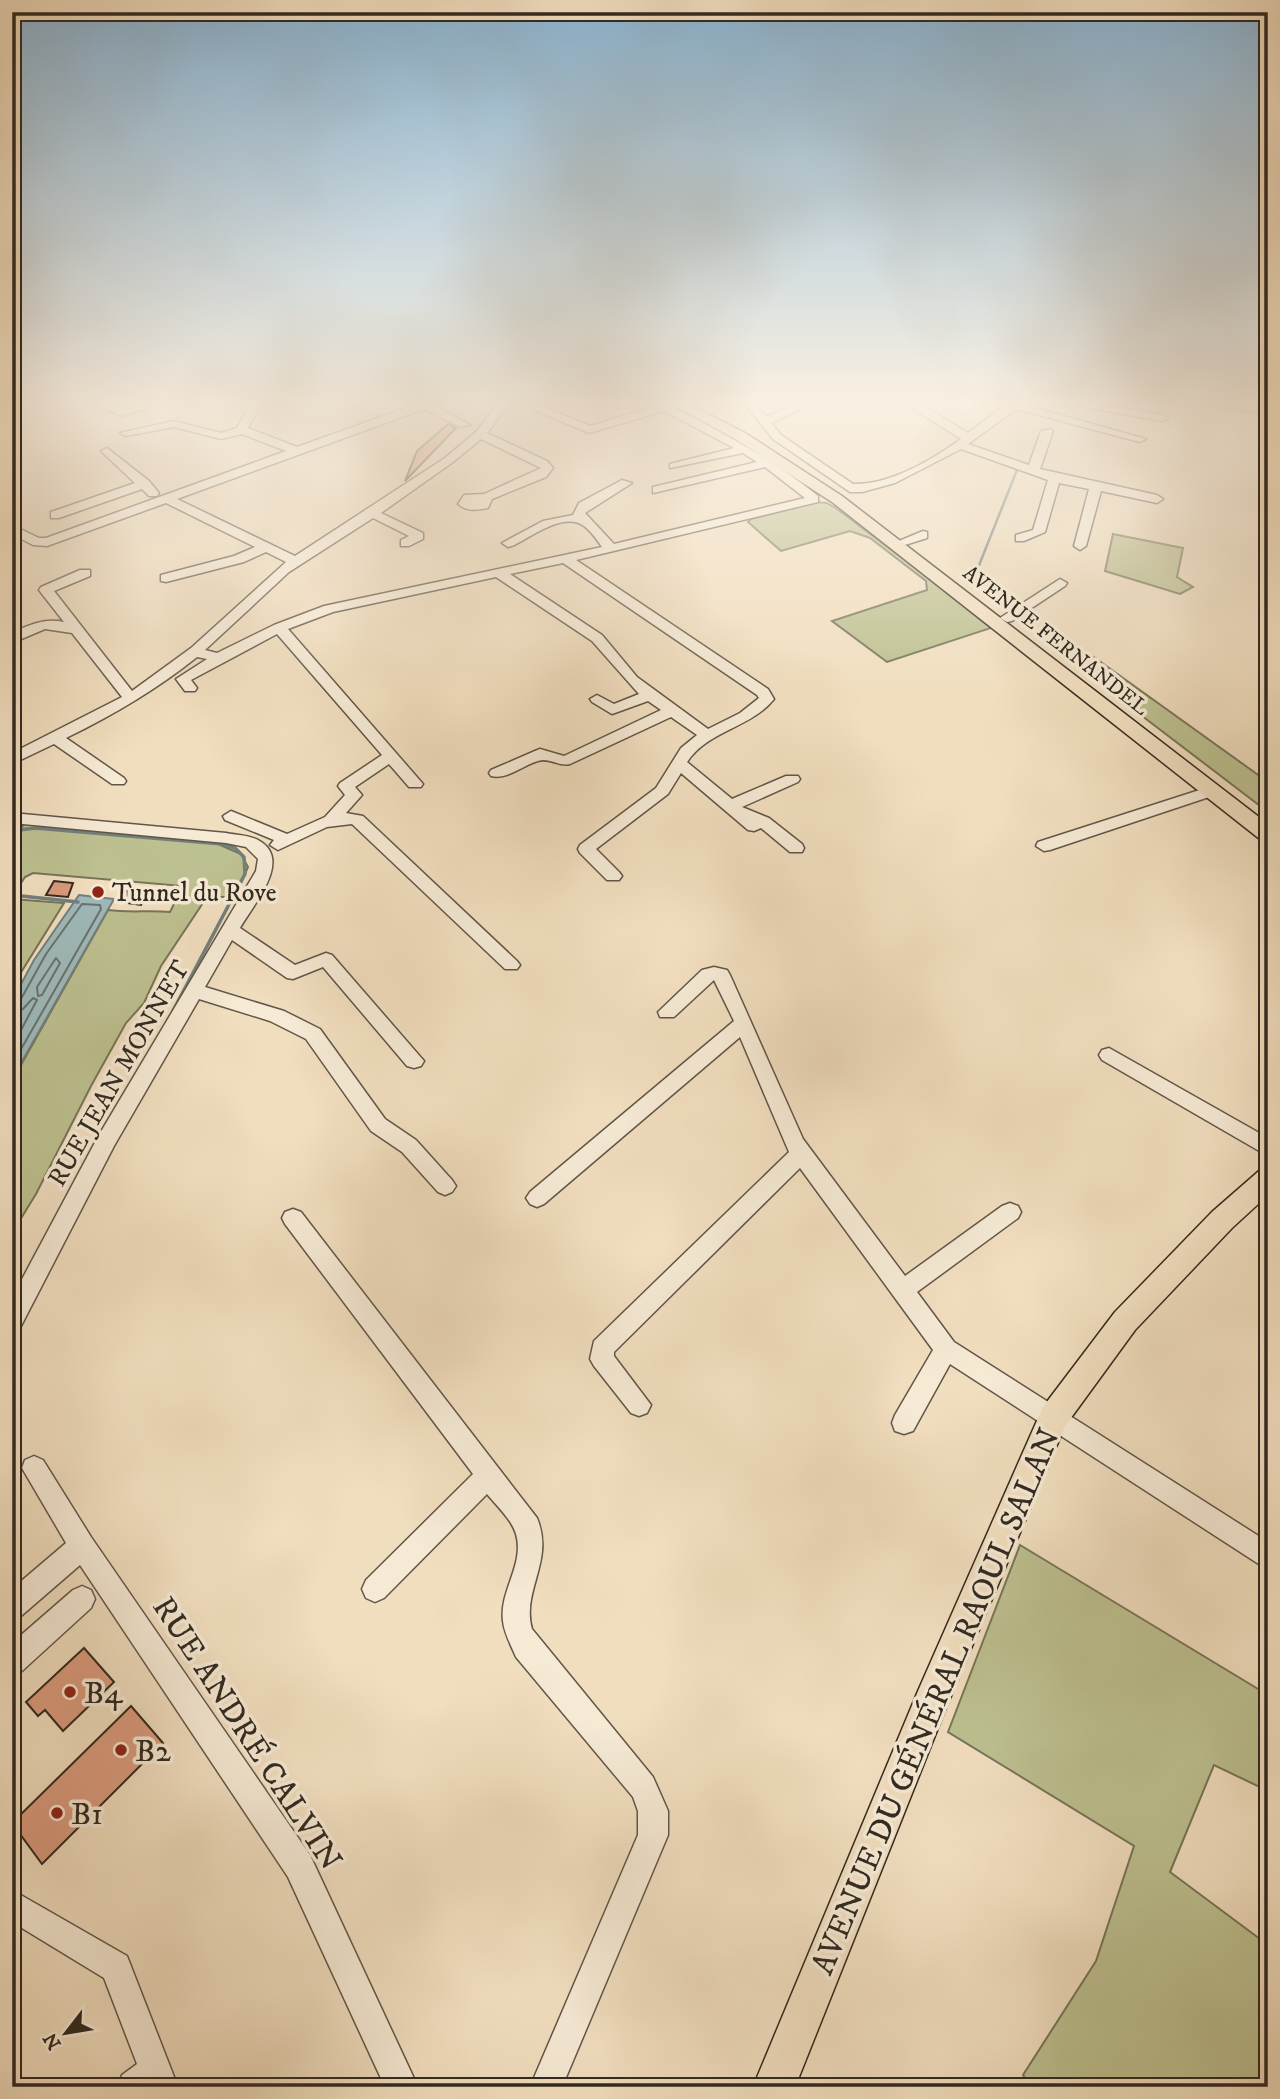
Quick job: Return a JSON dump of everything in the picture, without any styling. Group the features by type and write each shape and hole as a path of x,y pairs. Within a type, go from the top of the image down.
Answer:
{"main road":[{"name":"AVENUE FERNANDEL","path":"833,497 1268,835"},
{"name":"AVENUE FERNANDEL","path":"842,497 914,538 1007,618 1268,817"},
{"path":"814,499 829,500 852,510"},
{"name":"AVENUE DU GÉNÉRAL RAOUL SALAN","path":"774,2087 930,1703 1054,1417 1125,1321 1222,1220 1268,1180"}],"street":[{"path":"55,515 107,497"},
{"path":"161,497 294,561"},
{"path":"12,529 37,542 47,542 174,497"},
{"path":"12,759 57,738 156,683 195,652 232,615 294,561 395,497"},
{"path":"600,497 583,506 578,513 611,549"},
{"path":"1020,538 1039,532 1049,497"},
{"path":"1080,546 1093,497"},
{"path":"1147,497 1157,499"},
{"path":"190,688 183,679 219,658 279,628 329,609 611,549 814,499"},
{"path":"372,513 419,536 405,543"},
{"path":"508,543 564,519 575,518 587,522"},
{"path":"166,578 239,559 266,547"},
{"path":"564,558 763,692 767,699 760,708 707,735 685,750 662,791 586,849 613,876"},
{"path":"497,572 597,638 632,680 649,695 707,735"},
{"path":"85,573 46,590 130,698"},
{"path":"1007,618 1060,583"},
{"path":"12,639 39,625 55,622 77,629"},
{"path":"279,628 415,784"},
{"path":"195,652 219,658"},
{"path":"597,699 612,710 649,695"},
{"path":"608,735 669,709"},
{"path":"497,773 540,754 565,761 669,709"},
{"path":"57,738 118,781"},
{"path":"332,819 354,795 346,786 390,757"},
{"path":"679,763 754,826"},
{"path":"735,809 792,779"},
{"path":"1044,846 1212,791"},
{"path":"735,809 763,822 796,848"},
{"path":"230,816 287,840"},
{"path":"12,818 226,838 251,844 263,852 332,819 345,817 357,820 511,965"},
{"name":"RUE JEAN MONNET","path":"12,1321 106,1141 264,871 266,859 263,852"},
{"path":"230,930 293,973 326,959 414,1061"},
{"path":"667,1012 708,975 721,975 727,983 774,1091 785,1125 802,1153 946,1349 1268,1557"},
{"path":"195,991 277,1016 313,1034 378,1125 409,1146 445,1186"},
{"path":"537,1198 744,1023"},
{"path":"1109,1055 1268,1148"},
{"path":"639,1405 602,1359 602,1348 802,1153"},
{"path":"903,1290 1010,1212"},
{"path":"293,1218 528,1527 530,1558 514,1613 516,1631 526,1647 643,1787 653,1811 653,1835 546,2087"},
{"path":"904,1423 946,1349"},
{"name":"RUE ANDRÉ CALVIN","path":"34,1468 82,1546 299,1866 402,2087"},
{"path":"374,1589 488,1476"},
{"path":"12,1607 82,1546"},
{"path":"12,1661 82,1599"},
{"path":"12,1905 116,1967 151,2081"}],"green space":[{"path":"816,502 827,503 837,509 994,627 887,662 832,621 927,590 926,581 870,538 850,531 781,551 748,522"},
{"path":"1113,534 1183,548 1177,577 1193,587 1180,594 1105,571"},
{"path":"1091,655 1268,782 1268,812 1070,661"},
{"path":"26,821 218,844 241,854 248,867 235,897 207,897 161,966 144,1003 126,1023 36,1194 12,1233 12,1081 108,910 170,912 183,886 33,873 25,877 12,897 12,842"},
{"path":"12,899 64,903 12,987"},
{"path":"1020,1545 1268,1695 1268,1791 1214,1765 1170,1872 1268,1945 1268,2087 1031,2087 1023,2075 1096,1961 1134,1846 948,1732"}],"water":[{"path":"79,895 114,899 12,1079 12,1001 34,960"}],"building":[{"path":"54,881 73,883 68,897 46,895"},
{"path":"128,889 149,891 141,905 120,902"},
{"name":"B4","path":"84,1648 114,1682 63,1731 45,1710 38,1716 26,1702"},
{"path":"131,1706 163,1743 42,1864 12,1823"}],"waterway":[{"path":"972,583 1006,497"},
{"path":"12,831 35,828 222,844 235,848 244,857 245,874 173,1011"},
{"path":"12,895 78,902"}],"place":[{"name":"Tunnel du Rove","path":"98,892"},
{"name":"B4","path":"70,1692"},
{"name":"B2","path":"121,1750"},
{"name":"B1","path":"57,1813"}]}
